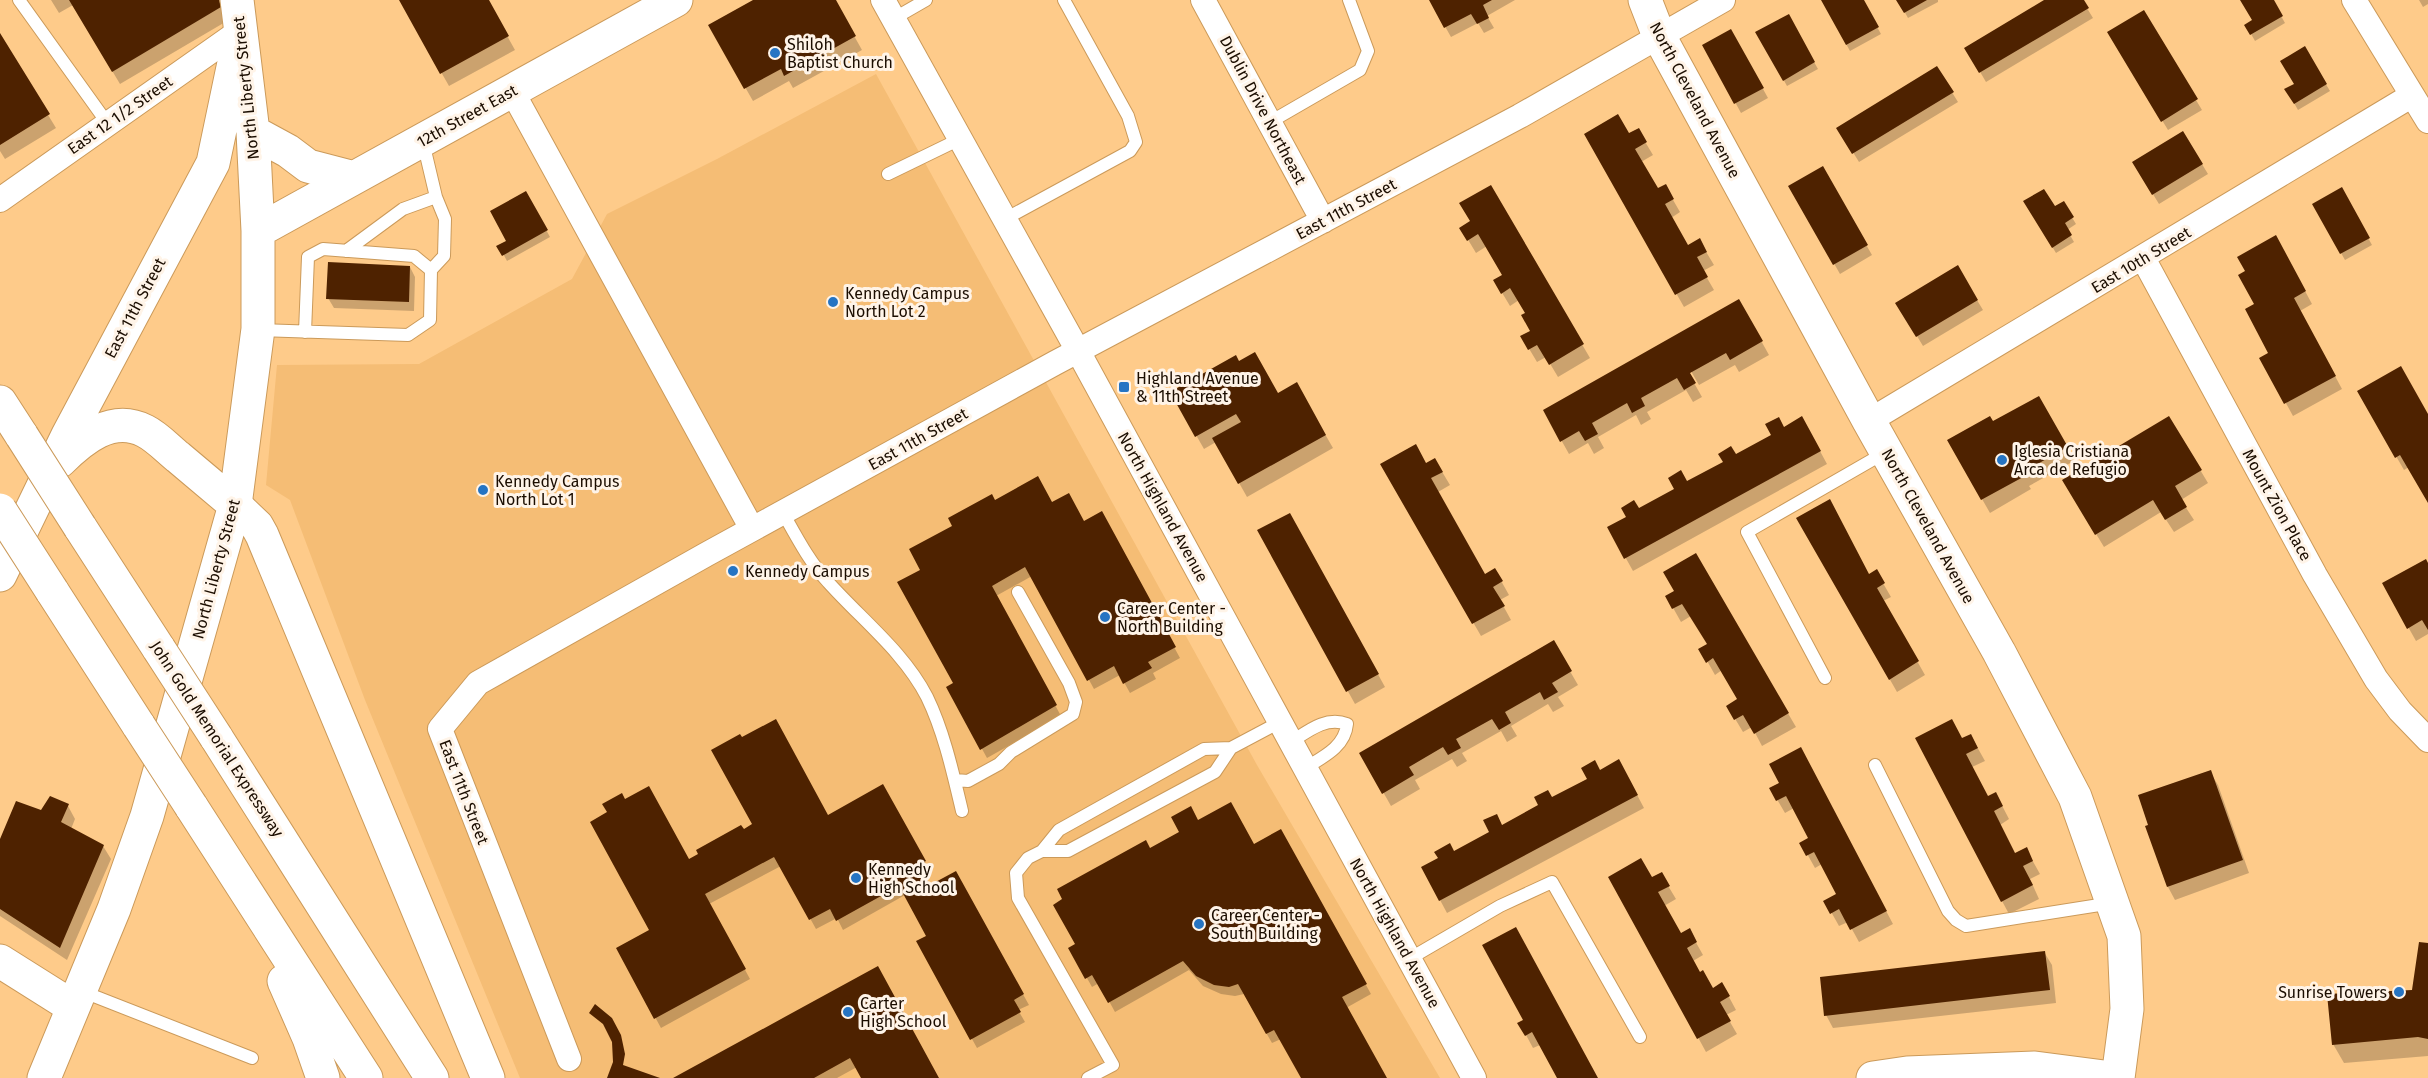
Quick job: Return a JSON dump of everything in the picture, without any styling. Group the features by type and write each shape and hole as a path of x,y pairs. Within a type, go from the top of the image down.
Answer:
{"main road":[{"name":"12th Street East","path":"258,231 676,0"},
{"name":"North Cleveland Avenue","path":"1645,0 1659,36 1869,421 2000,652 2075,797 2124,936 2127,1009 2118,1078"},
{"name":"North Liberty Street","path":"44,1078 114,909 147,816 235,505 258,329 258,231 253,132 239,15"},
{"name":"East 11th Street","path":"0,575 68,435 213,163 239,15"},
{"path":"253,132 308,166 354,178"},
{"name":"John Gold Memorial Expressway","path":"0,402 432,1078"},
{"path":"44,483 79,442 92,434 113,427 136,428 155,438 257,526 488,1078"},
{"path":"0,510 366,1078"},
{"path":"240,884 309,1038 323,1078"},
{"path":"0,961 77,999"},
{"path":"1874,1078 1906,1073 2035,1068 2112,1078"}],"street":[{"name":"Dublin Drive Northeast","path":"1203,0 1323,221"},
{"name":"East 11th Street","path":"569,1059 440,729 478,682 1078,351 1520,116 1723,0"},
{"path":"2354,0 2428,121"},
{"name":"North Highland Avenue","path":"888,9 1078,351 1474,1078"},
{"name":"East 12 1/2 Street","path":"0,200 108,124 239,15"},
{"path":"512,91 752,529"},
{"name":"East 10th Street","path":"1869,421 2411,96"},
{"name":"Mount Zion Place","path":"2143,258 2310,566 2370,669 2400,711 2428,740"}],"lane":[{"path":"19,0 108,124"},
{"path":"888,9 926,0"},
{"path":"1005,219 1130,152 1136,142 1128,116 1064,0"},
{"path":"1270,122 1360,70 1368,51 1349,0"},
{"path":"888,174 960,139"},
{"path":"258,329 408,335 430,320 431,270 444,256 445,219 436,196 423,141"},
{"path":"346,251 403,209 436,196"},
{"path":"305,332 308,256 323,249 414,256 431,270"},
{"path":"1825,678 1747,532 1887,452"},
{"path":"783,513 827,581 870,624 927,696 955,780 962,811"},
{"path":"955,780 968,781 999,764 1011,752 1072,714 1076,702 1069,683 1018,592"},
{"path":"1088,1078 1113,1065 1018,898 1016,873 1028,858 1042,850 1059,830 1204,749 1232,748 1329,721 1338,720 1347,724 1341,742 1305,768"},
{"path":"1042,850 1068,851 1215,772 1232,748"},
{"path":"1875,765 1948,911 1966,926 2114,903"},
{"path":"1409,959 1500,906 1552,882 1640,1036"},
{"path":"77,999 252,1058"}],"shaded area":[{"name":"Kennedy Campus","path":"876,74 1257,765 1440,1078 520,1078 365,700 290,500 266,485 277,365 419,364 572,279 607,214 717,159"}],"building":[{"path":"69,0 219,0 221,7 112,72"},
{"path":"399,0 489,0 509,36 440,74"},
{"name":"Shiloh Baptist Church","path":"753,0 836,0 856,36 784,76 781,69 744,89 708,25"},
{"path":"1429,0 1492,0 1483,5 1489,18 1477,24 1471,14 1444,28"},
{"path":"1821,0 1864,0 1879,27 1846,45"},
{"path":"1896,0 1927,0 1904,13"},
{"path":"2044,0 2084,0 2089,8 1979,73 1964,48"},
{"path":"2240,0 2274,0 2283,16 2250,35 2244,25 2252,20"},
{"path":"2144,10 2198,99 2161,122 2107,32"},
{"path":"1789,14 1815,62 1783,81 1755,32"},
{"path":"1731,29 1764,88 1734,104 1702,45"},
{"path":"0,33 50,114 0,145"},
{"path":"2305,46 2327,84 2294,104 2284,89 2294,84 2280,61"},
{"path":"1937,66 1954,92 1852,154 1836,128"},
{"path":"1618,114 1629,133 1639,128 1647,142 1635,149 1658,188 1666,184 1674,199 1665,204 1688,245 1700,238 1707,252 1697,257 1708,277 1675,295 1584,134"},
{"path":"2183,131 2203,164 2152,195 2132,162"},
{"path":"1823,166 1868,245 1833,265 1788,186"},
{"path":"1491,185 1584,344 1549,365 1537,345 1528,350 1520,336 1530,331 1521,315 1525,313 1510,288 1501,294 1493,280 1502,275 1478,234 1467,241 1459,228 1470,221 1459,203"},
{"path":"2342,187 2370,238 2340,254 2312,204"},
{"path":"2044,189 2055,206 2064,201 2074,217 2065,223 2072,235 2052,248 2023,201"},
{"path":"526,191 548,230 502,256 496,246 506,241 490,211"},
{"path":"2276,235 2306,291 2294,298 2336,376 2284,404 2259,358 2268,353 2245,309 2254,304 2238,275 2245,271 2237,257"},
{"path":"328,262 410,266 409,302 326,299"},
{"path":"1958,265 1978,300 1916,337 1895,303"},
{"path":"1739,299 1763,341 1730,360 1726,353 1690,373 1696,383 1684,390 1677,378 1641,398 1645,406 1632,413 1627,403 1592,423 1598,434 1585,441 1579,431 1560,442 1543,410"},
{"path":"1255,352 1278,393 1297,382 1326,435 1238,484 1212,438 1241,422 1236,414 1195,437 1170,392 1236,355 1239,361"},
{"path":"2401,366 2428,414 2428,503 2400,455 2395,458 2357,391"},
{"name":"Iglesia Cristiana Arca de Refugio","path":"2039,396 2068,447 2023,472 2025,476 1981,500 1947,440 1990,416 1993,421"},
{"path":"1802,416 1821,451 1624,559 1607,527 1626,517 1621,508 1634,500 1639,508 1674,489 1668,478 1681,470 1687,481 1723,462 1718,454 1731,446 1736,454 1771,435 1765,424 1779,417 1784,427"},
{"path":"2169,416 2202,470 2175,486 2187,507 2165,520 2153,500 2095,535 2062,480"},
{"path":"1416,444 1426,463 1435,458 1443,472 1431,478 1485,574 1495,568 1503,581 1493,587 1505,606 1472,624 1380,464"},
{"name":"Career Center - North Building","path":"1038,476 1052,502 1069,493 1084,521 1102,511 1176,647 1148,662 1152,668 1123,684 1114,666 1087,681 1025,567 992,586 1057,705 980,750 946,687 953,683 897,582 920,570 909,549 952,526 948,518 992,494 995,500"},
{"path":"1830,499 1869,574 1877,569 1885,583 1877,588 1919,661 1889,680 1796,518"},
{"path":"1290,513 1379,674 1346,692 1257,530"},
{"path":"1696,553 1789,713 1754,734 1743,715 1734,720 1726,706 1737,699 1713,658 1706,663 1698,649 1707,644 1682,604 1672,609 1665,596 1674,591 1663,572"},
{"path":"2426,559 2428,563 2428,630 2422,620 2407,629 2382,583"},
{"path":"1554,640 1572,671 1552,683 1558,692 1544,700 1540,692 1505,712 1511,723 1499,730 1492,719 1456,739 1461,748 1448,755 1443,747 1409,767 1414,775 1382,794 1359,753"},
{"name":"Kennedy High School","path":"776,719 828,815 883,784 926,861 919,865 930,885 956,871 1024,994 1014,1000 1021,1012 970,1040 916,941 926,936 899,886 836,921 830,909 809,920 774,857 705,894 746,969 654,1019 616,948 649,930 590,822 607,812 602,804 622,793 625,799 649,786 689,859 698,854 696,850 741,825 744,829 752,824 711,750 740,734 742,737"},
{"path":"1952,719 1962,738 1971,734 1978,748 1966,754 1988,796 1996,792 2003,806 1994,811 2015,853 2027,847 2033,861 2023,866 2033,885 2001,902 1915,738"},
{"path":"1801,747 1887,911 1850,930 1839,909 1830,914 1823,901 1836,894 1814,852 1806,856 1799,843 1808,838 1786,796 1776,801 1769,788 1779,783 1769,764"},
{"path":"1619,759 1638,795 1439,901 1421,867 1438,858 1434,852 1450,843 1454,851 1489,832 1483,820 1497,814 1502,825 1538,805 1534,797 1548,790 1552,797 1587,779 1581,768 1595,760 1600,770"},
{"path":"2211,770 2243,860 2167,887 2145,826 2148,825 2138,795"},
{"path":"50,796 69,804 61,822 104,845 60,948 0,909 0,839 16,801 41,810"},
{"name":"Career Center - South Building","path":"1231,802 1254,844 1281,829 1367,984 1342,997 1387,1078 1301,1078 1274,1030 1266,1034 1238,984 1229,987 1214,985 1196,976 1183,961 1108,1003 1092,975 1085,979 1068,948 1075,944 1053,905 1062,899 1057,889 1146,840 1150,848 1179,832 1171,817 1191,806 1198,820"},
{"path":"1641,858 1652,877 1662,872 1670,886 1658,892 1681,933 1690,928 1697,942 1687,948 1700,972 1703,970 1713,988 1722,982 1730,996 1720,1002 1731,1021 1697,1039 1608,877"},
{"path":"1516,927 1598,1078 1557,1078 1532,1032 1525,1036 1517,1023 1523,1020 1482,945"},
{"name":"Sunrise Towers","path":"2419,942 2428,943 2428,1039 2418,1037 2332,1045 2327,994 2412,990"},
{"path":"2045,951 2050,990 1824,1016 1820,977"},
{"name":"Carter High School","path":"878,966 939,1078 861,1078 850,1058 814,1078 673,1078"},
{"path":"595,1004 612,1018 621,1035 625,1054 623,1065 660,1078 607,1078 613,1062 612,1042 603,1024 589,1013"}],"place":[{"name":"Shiloh Baptist Church","path":"775,53"},
{"name":"Kennedy Campus North Lot 2","path":"833,302"},
{"name":"Highland Avenue & 11th Street","path":"1124,387"},
{"name":"Iglesia Cristiana Arca de Refugio","path":"2002,460"},
{"name":"Kennedy Campus North Lot 1","path":"483,490"},
{"name":"Kennedy Campus","path":"733,571"},
{"name":"Career Center - North Building","path":"1105,617"},
{"name":"Kennedy High School","path":"856,878"},
{"name":"Career Center - South Building","path":"1199,924"},
{"name":"Sunrise Towers","path":"2399,992"},
{"name":"Carter High School","path":"848,1012"}]}
